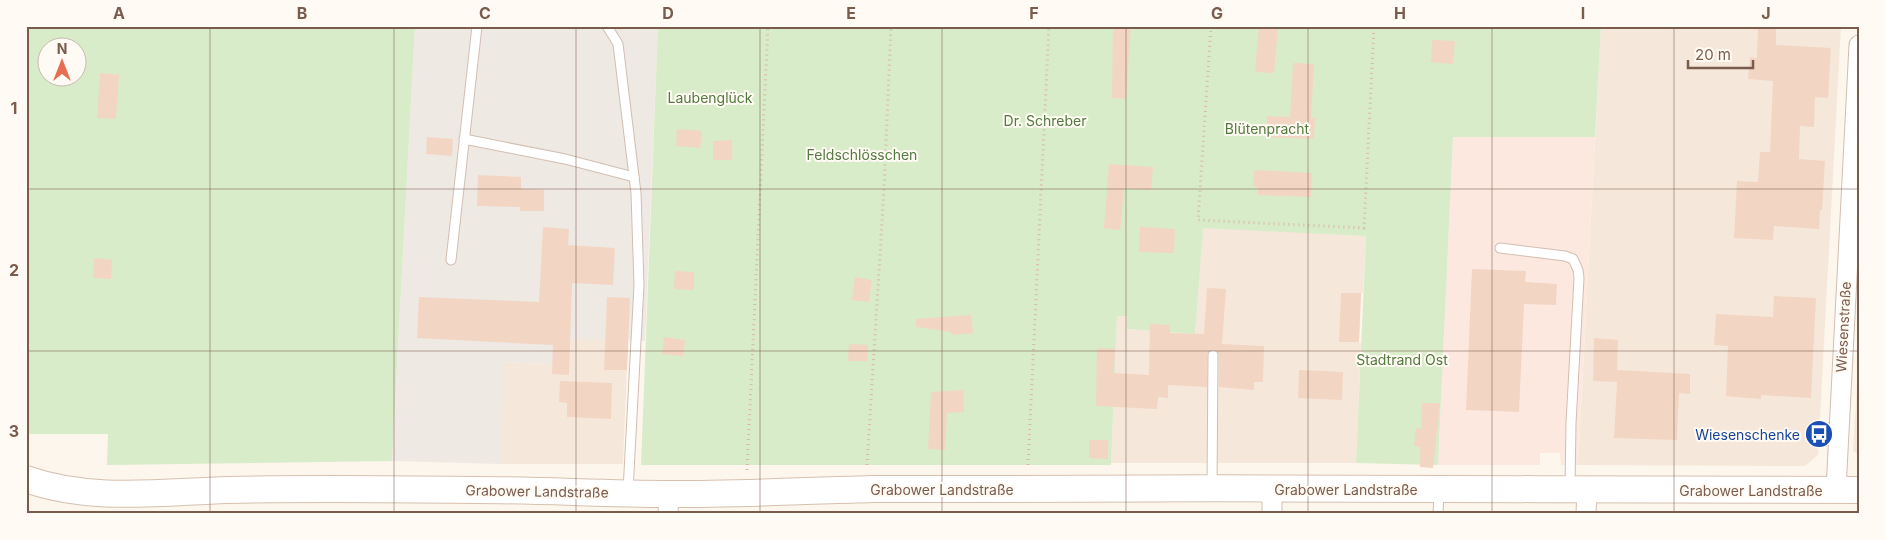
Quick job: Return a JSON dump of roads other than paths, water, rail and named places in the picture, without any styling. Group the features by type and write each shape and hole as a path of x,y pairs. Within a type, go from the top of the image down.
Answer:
{"main road":[{"name":"Grabower Landstraße","path":"26,479 46,486 92,493 375,489 628,493 668,504 880,489 1212,489 1272,501 1439,502 1847,490"}],"street":[{"name":"Wiesenstraße","path":"1847,490 1859,45"}],"lane":[{"path":"451,260 477,26"},
{"path":"607,26 618,44 634,176 639,285 628,493"},
{"path":"464,139 565,159 634,176"},
{"path":"1500,248 1565,256 1573,259 1578,270 1581,498"},
{"path":"1212,489 1213,355"}],"place":[{"name":"Wiesenschenke","path":"1819,434"}],"park label":[{"name":"Laubenglück","path":"710,97"},
{"name":"Dr. Schreber","path":"1045,120"},
{"name":"Blütenpracht","path":"1267,128"},
{"name":"Feldschlösschen","path":"862,154"},
{"name":"Stadtrand Ost","path":"1402,359"}]}
